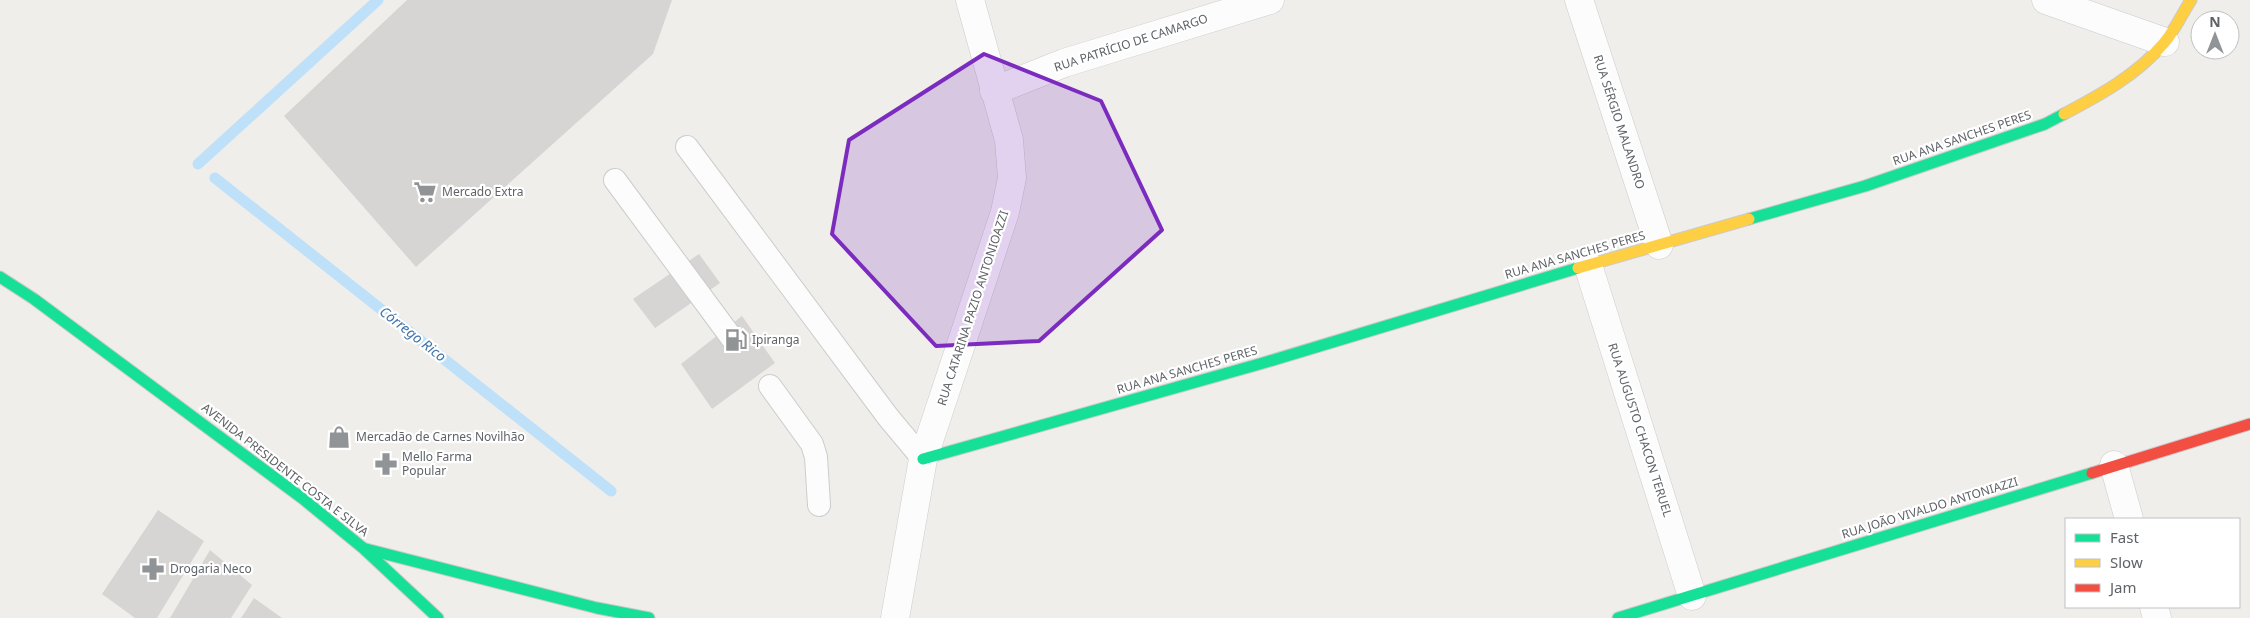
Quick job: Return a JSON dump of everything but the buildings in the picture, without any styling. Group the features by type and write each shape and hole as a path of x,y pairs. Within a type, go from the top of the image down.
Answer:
{"street":[{"name":"RUA CATARINA PAZIO ANTONIOAZZI","path":"895,618 923,459 1006,212 1012,178 1009,140 970,0"},
{"name":"RUA PATRÍCIO DE CAMARGO","path":"994,91 1064,63 1270,0"},
{"name":"RUA SÉRGIO MALANDRO","path":"1579,0 1659,245"},
{"path":"2046,0 2165,42"},
{"name":"RUA ANA SANCHES PERES","path":"923,459 1263,363 1588,265 1865,186 2045,124 2104,93 2136,70 2165,42 2191,0"},
{"name":"RUA AUGUSTO CHACON TERUEL","path":"1588,265 1692,596"},
{"name":"AVENIDA PRESIDENTE COSTA E SILVA","path":"0,277 34,299 148,382 302,498 363,548 597,608 649,618"},
{"name":"RUA JOÃO VIVALDO ANTONIAZZI","path":"1618,618 2250,424"},
{"path":"2114,465 2129,518"},
{"path":"363,548 438,618"},
{"path":"576,616 597,608"}],"lane":[{"path":"687,147 882,409 923,459"},
{"path":"615,180 734,341"},
{"path":"770,386 812,444 816,457 819,505"}],"highlighted area":[{"path":"984,54 1101,101 1162,230 1039,341 936,346 832,234 849,140"}],"waterway":[{"path":"198,164 378,0"},
{"name":"Córrego Rico","path":"215,178 611,491"}],"traffic: fast":[{"path":"1749,219 1865,186 2045,124 2064,114"},
{"path":"923,459 1263,363 1578,268"},
{"path":"0,277 34,299 302,498 363,548 438,618"},
{"path":"1618,618 2092,473"},
{"path":"366,549 597,608 649,618"}],"traffic: slow":[{"path":"2064,114 2104,92 2142,65 2168,38 2191,0"},
{"path":"1578,268 1749,219"}],"traffic: jam":[{"path":"2092,473 2250,424"}],"place":[{"name":"Mercado Extra","path":"425,192"},
{"name":"Ipiranga","path":"736,340"},
{"name":"Mercadão de Carnes Novilhão","path":"339,437"},
{"name":"Mello Farma Popular","path":"386,464"},
{"name":"Drogaria Neco","path":"153,569"}]}
